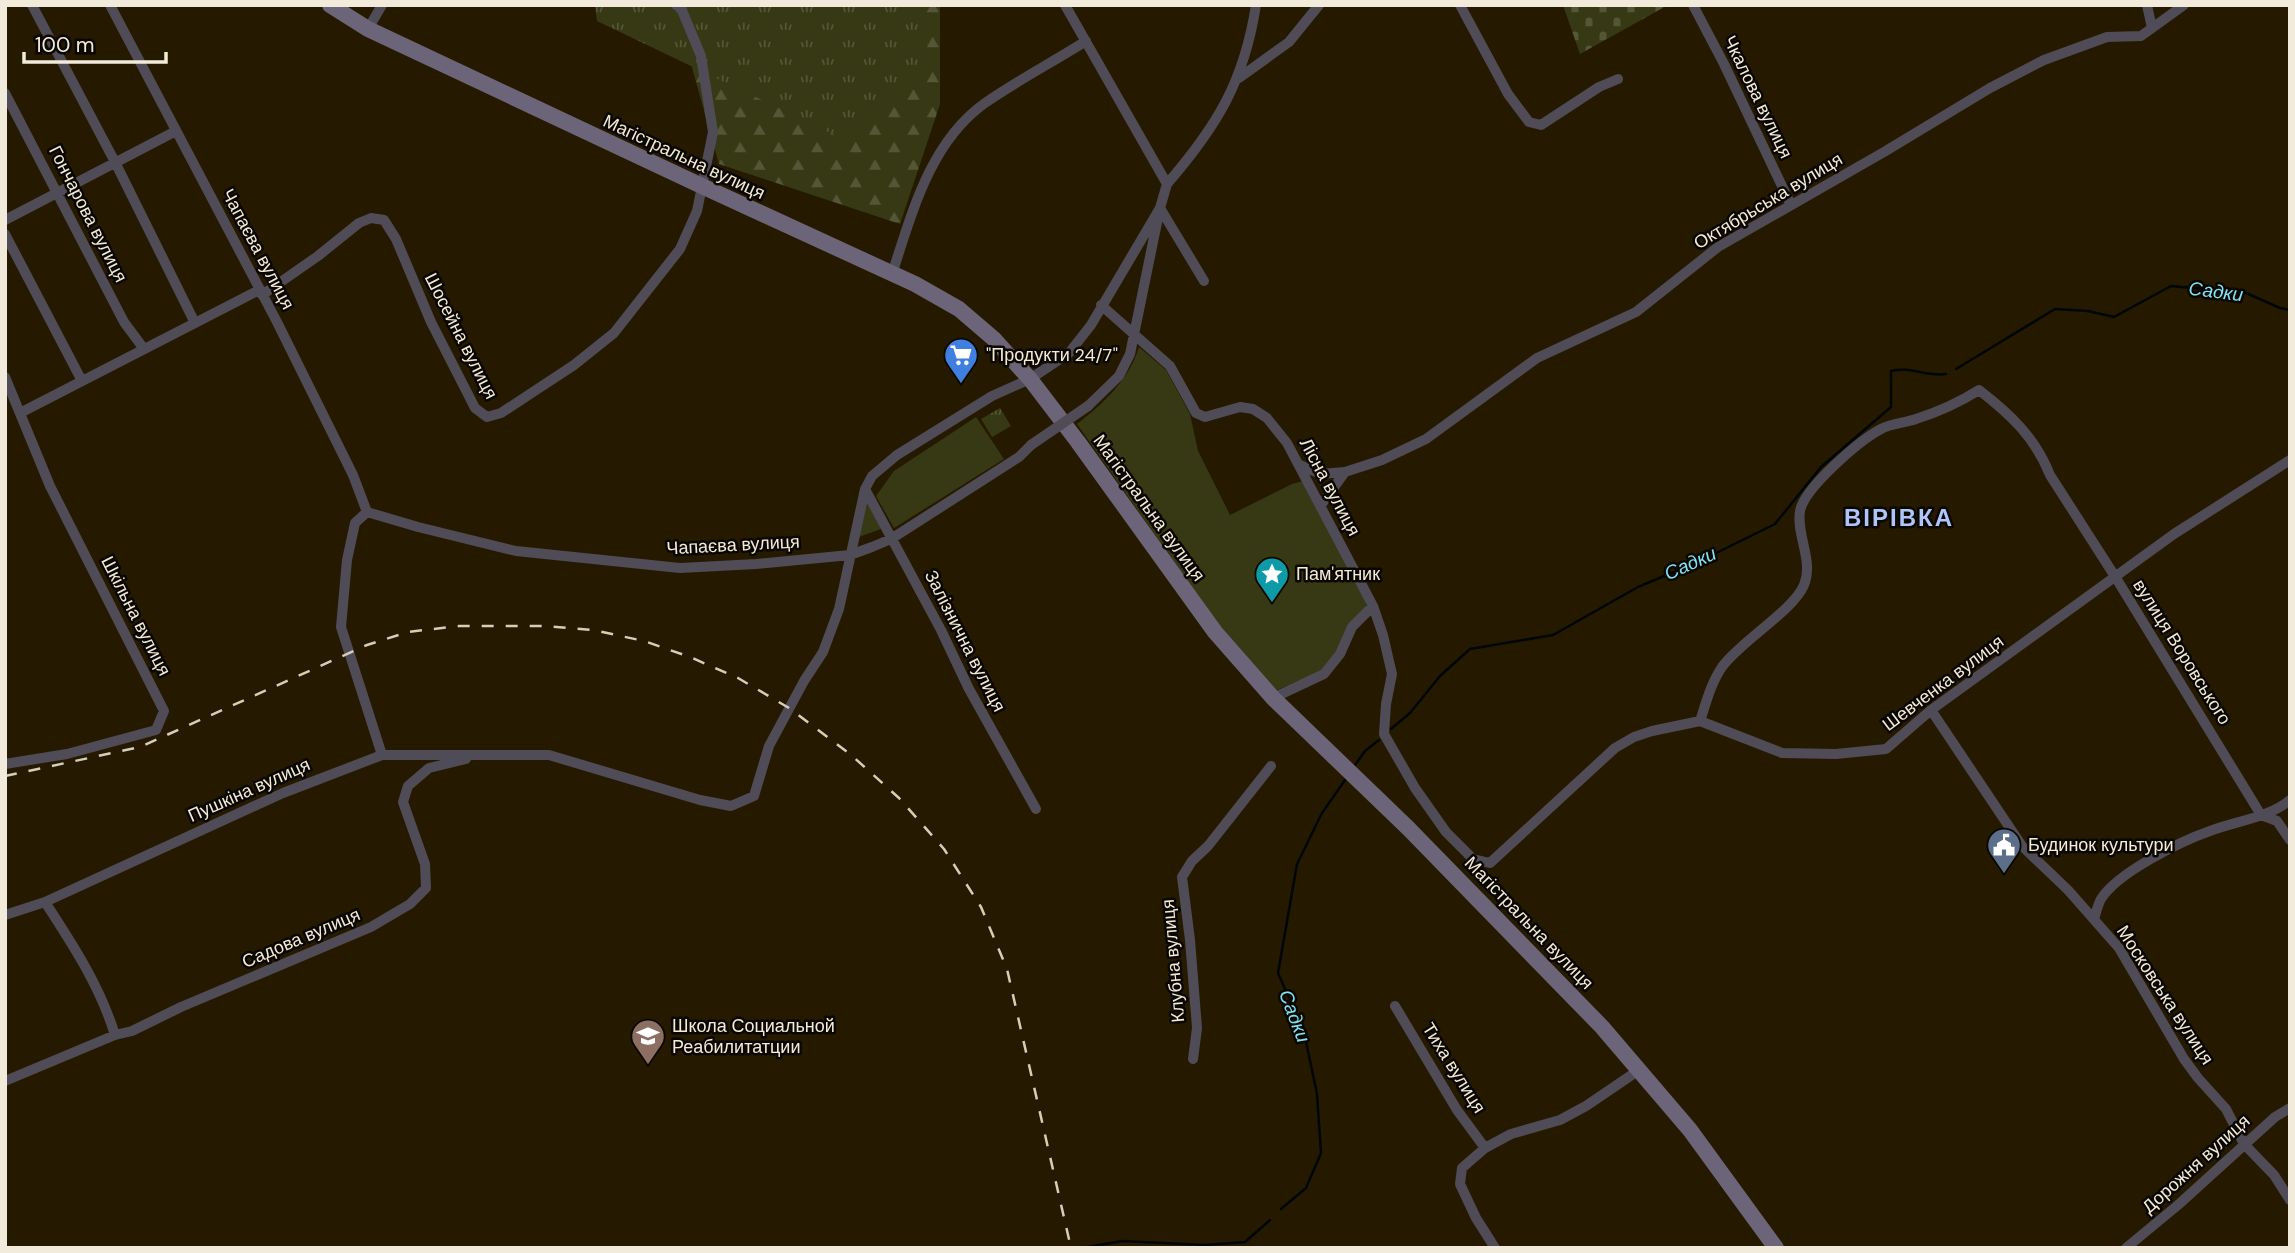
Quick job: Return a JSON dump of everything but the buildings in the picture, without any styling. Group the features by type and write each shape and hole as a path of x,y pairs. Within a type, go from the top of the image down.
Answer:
{"main road":[{"name":"Магістральна вулиця","path":"330,5 368,29 915,284 959,309 994,339 1030,379 1078,442 1215,632 1273,698 1512,933 1639,1070 1690,1130 1776,1248"}],"street":[{"path":"32,5 115,162 195,323"},
{"name":"Чапаєва вулиця","path":"110,5 261,292 353,475 367,512 516,551 680,568 850,555 891,539 1019,457 1031,445 1088,407 1119,376 1130,354 1135,334 1160,208"},
{"path":"368,29 382,5"},
{"path":"676,5 681,8 701,56 713,132 704,187"},
{"path":"1065,5 1167,184"},
{"path":"865,489 872,476 897,455 1069,354 1091,325 1160,208 1167,184 1219,116 1237,80 1251,42 1256,5"},
{"path":"1237,80 1289,42 1319,5"},
{"path":"1460,5 1508,94 1529,122 1541,125 1618,79"},
{"name":"Чкалова вулиця","path":"1693,5 1791,205"},
{"path":"2147,5 2152,28"},
{"name":"Октябрьська вулиця","path":"1345,472 1382,460 1426,439 1537,358 1636,312 1718,247 1990,88 2044,60 2107,37 2141,36 2184,5"},
{"path":"892,274 928,170 961,124 984,103 1086,40"},
{"name":"Гончарова вулиця","path":"5,93 124,322 144,349"},
{"path":"5,220 177,131"},
{"name":"Шосейна вулиця","path":"261,292 318,256 359,223 370,218 384,220 396,239 431,322 475,408 487,417 501,414 574,365 614,333 680,250 704,187"},
{"path":"1160,208 1204,281"},
{"path":"5,234 82,381"},
{"path":"20,413 261,292"},
{"path":"1101,305 1135,334"},
{"name":"Лісна вулиця","path":"1135,334 1170,366 1200,416 1240,407 1253,409 1267,418 1287,443 1373,606 1384,635 1392,674 1384,734 1415,788 1446,831 1473,859 1490,863 1615,748 1643,734 1700,721"},
{"name":"Шкільна вулиця","path":"5,377 50,486 164,711 156,730 67,754 5,764"},
{"name":"вулиця Воровського","path":"1700,721 1713,683 1723,666 1792,601 1804,584 1807,567 1800,510 1811,488 1878,430 1932,414 1979,390 2007,412 2031,437 2050,475 2261,815"},
{"name":"Шевченка вулиця","path":"1700,721 1782,753 1836,754 1886,749 1931,710 2174,534 2290,460"},
{"path":"1298,464 1320,474 1345,472"},
{"path":"1321,505 1345,472"},
{"name":"Залізнична вулиця","path":"865,489 969,689 1036,809"},
{"name":"Пушкіна вулиця","path":"5,915 45,902 283,793 382,755 549,755 701,800 731,806 754,796 769,746 823,652 839,609 865,489"},
{"path":"367,512 355,523 347,560 341,628 382,755"},
{"path":"1273,698 1324,674 1340,654 1352,627 1373,606"},
{"name":"Московська вулиця","path":"1931,710 2022,846 2119,948 2184,1059 2226,1109 2244,1143 2274,1175 2290,1200"},
{"name":"Садова вулиця","path":"5,1081 115,1035 132,1031 181,1007 359,933 410,904 426,888 425,864 403,802 408,786 429,768 485,755"},
{"name":"Клубна вулиця","path":"1193,1059 1196,1028 1194,981 1182,877 1192,861 1208,846 1271,766"},
{"path":"2094,919 2101,899 2118,880 2140,866 2209,831 2261,815 2286,803"},
{"path":"2277,821 2286,803"},
{"path":"2261,815 2277,821 2290,840"},
{"path":"45,902 93,978 115,1035"},
{"name":"Тиха вулиця","path":"1395,1006 1457,1110 1485,1148"},
{"path":"1495,1248 1476,1218 1460,1184 1462,1168 1485,1148 1511,1134 1560,1120 1639,1070"},
{"name":"Дорожня вулиця","path":"2126,1248 2178,1205 2244,1143 2290,1108"}],"green space":[{"path":"595,5 925,5 929,74 841,138 597,21"},
{"path":"654,5 940,5 940,104 900,224 719,164 686,46"},
{"path":"1563,5 1668,5 1580,54"},
{"path":"1139,347 1166,370 1190,414 1198,451 1230,515 1303,481 1366,601 1367,608 1323,670 1275,691 1220,627 1077,424 1122,381"},
{"path":"1000,408 1011,426 992,437 981,419"},
{"path":"976,417 1004,459 894,528 876,496 894,471"},
{"path":"866,500 881,529 856,538"}],"waterway":[{"name":"Садки","path":"1956,369 2055,309 2088,311 2114,317 2171,286 2246,293 2290,310"},
{"name":"Садки","path":"1391,729 1410,713 1440,676 1470,649 1553,635 1638,587 1702,560 1775,524 1821,467 1891,407 1891,371 1946,374"},
{"name":"Садки","path":"1355,765 1365,751 1379,740"},
{"name":"Садки","path":"1281,1209 1306,1188 1321,1153 1317,1094 1304,1032 1278,973 1297,864 1322,813 1345,780"},
{"name":"Садки","path":"1082,1248 1122,1241 1205,1245 1245,1242 1270,1220"}],"railway":[{"path":"5,776 140,747 367,645 408,632 459,626 545,626 593,630 644,641 738,678 789,708 850,754 899,798 944,849 981,907 1007,969 1071,1248"}],"place":[{"name":"\"Продукти 24/7\"","path":"961,385"},
{"name":"Пам'ятник","path":"1272,604"},
{"name":"Будинок культури","path":"2004,875"},
{"name":"Школа Социальной Реабилитатции","path":"648,1066"}],"district":[{"name":"ВІРІВКА","path":"1899,518"}]}
